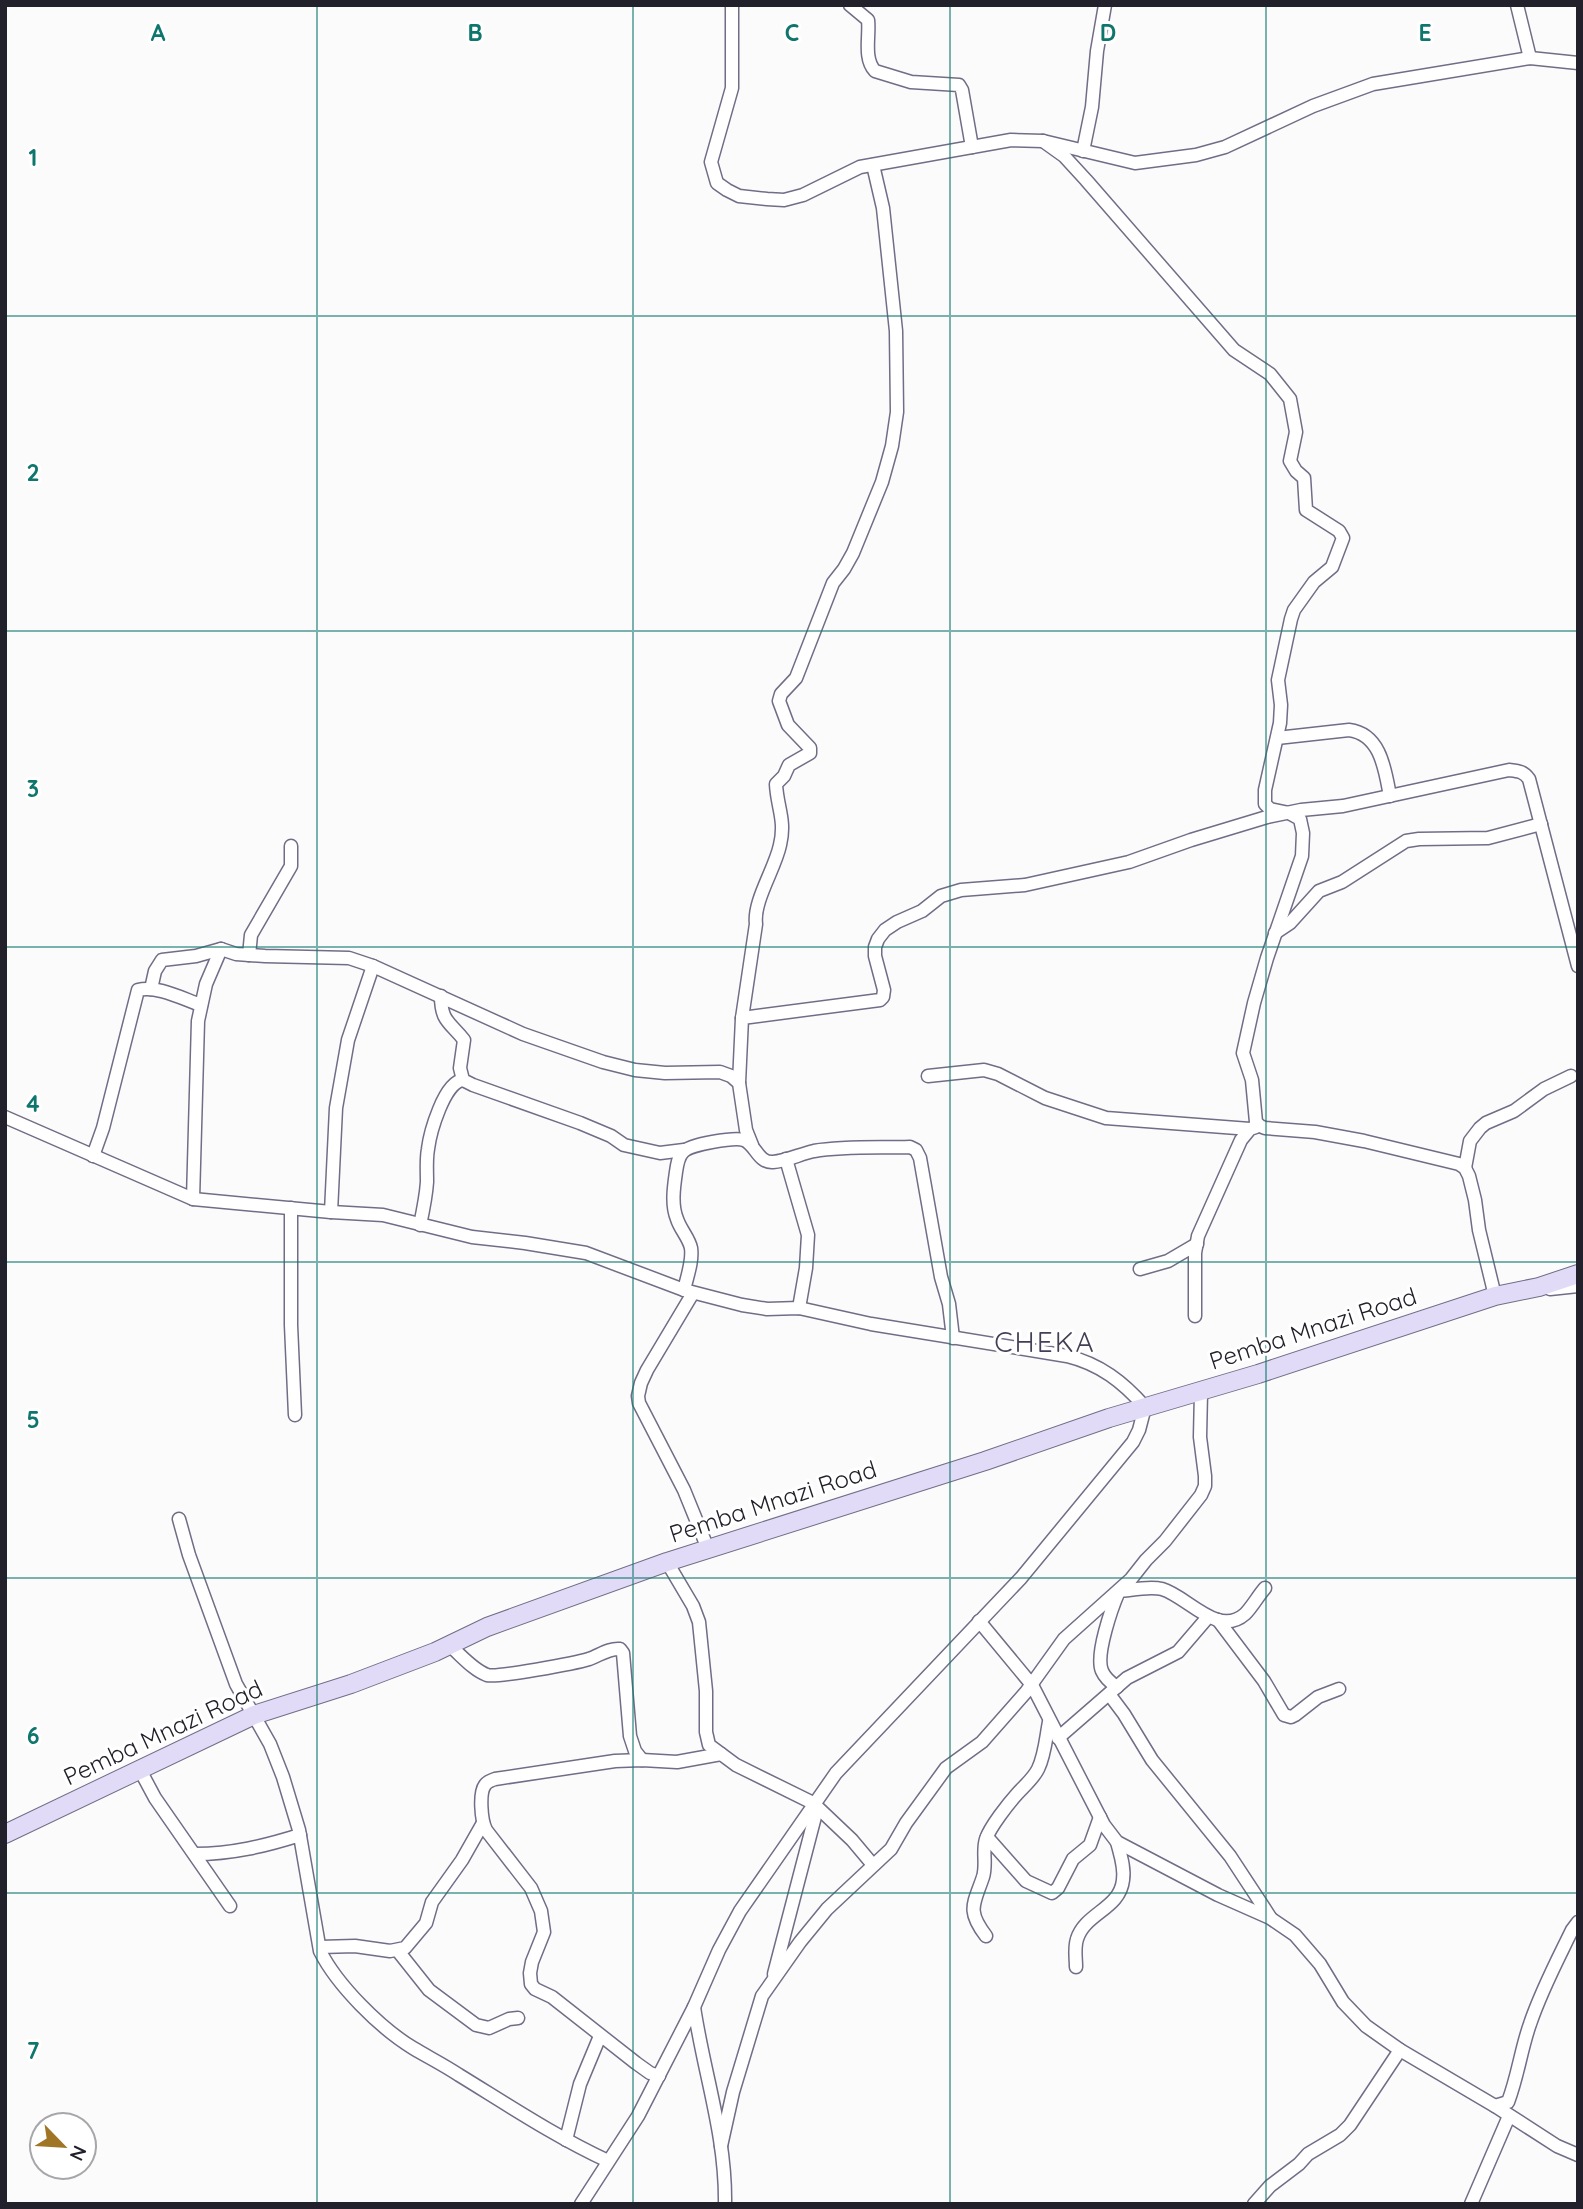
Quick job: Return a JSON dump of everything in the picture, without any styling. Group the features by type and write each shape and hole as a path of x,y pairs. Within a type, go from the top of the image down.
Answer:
{"main road":[{"name":"Pemba Mnazi Road","path":"5,1834 254,1715 351,1684 487,1628 667,1562 1495,1296 1539,1287 1578,1274"}],"street":[{"path":"732,5 732,88 711,156 712,168 718,183 739,196 784,200 803,195 860,167 1011,140 1043,141 1135,163 1196,155 1225,147 1313,106 1373,84 1530,58 1578,63"},
{"path":"850,5 868,20 869,58 875,71 911,82 959,85 972,147"},
{"path":"1083,151 1092,107 1097,51 1105,5"},
{"path":"1517,5 1530,58"},
{"path":"1043,141 1064,156 1086,180 1234,350 1270,374 1292,402 1296,432 1290,461 1304,478 1306,510 1339,531 1343,538 1332,567 1314,582 1294,610 1278,680 1281,705 1277,738 1265,790 1265,804 1270,809 1296,815 1301,821 1302,856 1254,1003 1243,1053 1252,1080 1255,1128 1241,1140 1198,1236 1195,1316"},
{"path":"873,165 883,208 896,331 897,412 892,446 882,482 853,553 833,583 796,678 781,694 779,701 789,725 810,748 810,752 789,765 776,784 783,816 781,843 769,881 756,909 741,1018 739,1083 746,1130 762,1159 770,1163 816,1151 910,1147 916,1150 920,1157 949,1304 953,1338"},
{"path":"1277,738 1349,730 1365,735 1379,752 1390,796"},
{"path":"741,1018 880,1000 884,990 875,956 878,939 891,926 922,911 941,896 961,890 1025,885 1129,862 1191,840 1289,813 1310,808 1343,806 1509,770 1519,771 1529,779 1578,966"},
{"path":"1275,933 1290,923 1318,891 1342,882 1406,841 1488,838 1541,824"},
{"path":"249,955 251,935 291,866 291,846"},
{"path":"151,989 155,971 162,960 195,956 222,948 236,954 249,955 337,956 373,966 523,1034 603,1062 635,1070 665,1073 720,1072 739,1083"},
{"path":"193,1199 196,1044 206,984 222,948"},
{"path":"331,1212 335,1108 348,1040 373,966"},
{"path":"93,1156 103,1128 138,990 151,989 201,1005"},
{"path":"441,996 441,1011 446,1022 464,1040 460,1068 463,1080 472,1086 580,1123 611,1136 624,1145 660,1153 684,1150"},
{"path":"928,1076 991,1071 1045,1098 1106,1118 1315,1132 1364,1141 1459,1164 1465,1168"},
{"path":"1495,1296 1479,1230 1475,1200 1465,1168 1470,1141 1486,1123 1514,1111 1544,1089 1571,1076"},
{"path":"420,1225 431,1135 447,1092 455,1082 463,1080"},
{"path":"5,1117 193,1199 383,1215 472,1237 586,1253 689,1291 754,1307 799,1308 871,1324 1084,1360 1112,1375 1145,1407 1139,1430 1126,1452 1021,1578 835,1773 815,1806 740,1911 638,2116 581,2204"},
{"path":"708,1549 684,1490 639,1404 638,1395 647,1370 689,1291 691,1251 674,1210 678,1159 690,1146 735,1139 752,1145"},
{"path":"786,1158 808,1235 799,1308"},
{"path":"290,1208 295,1415"},
{"path":"1140,1269 1168,1261 1197,1244"},
{"path":"1539,1287 1552,1289 1578,1286"},
{"path":"721,2146 733,2092 762,1996 815,1921 891,1849 906,1823 946,1768 982,1742 1032,1685 1064,1639 1119,1591 1174,1531 1201,1495 1205,1476 1199,1437 1200,1392"},
{"path":"179,1519 236,1684 270,1744 283,1777 300,1835 320,1947 329,1969 379,2022 411,2047 566,2140 608,2161"},
{"path":"667,1562 693,1606 699,1622 709,1745 736,1765 815,1806 842,1830 873,1865"},
{"path":"1119,1591 1159,1588 1185,1600 1213,1618 1264,1681 1284,1715 1291,1717 1318,1697 1339,1689"},
{"path":"1058,1738 1137,1672 1178,1652 1213,1618 1233,1620 1245,1614 1265,1588"},
{"path":"1119,1591 1108,1615 1100,1664 1104,1676 1152,1760 1230,1856 1270,1917"},
{"path":"979,1621 1032,1685 1100,1817 1117,1842 1124,1875 1121,1890 1110,1906 1080,1932 1076,1945 1076,1967"},
{"path":"449,1645 479,1672 491,1676 569,1663 620,1649 623,1653 630,1736 635,1751 642,1760"},
{"path":"986,1936 978,1926 972,1910 986,1866 985,1842 1016,1796 1037,1773 1049,1722"},
{"path":"659,2076 650,2073 552,1997 535,1989 531,1984 532,1962 544,1932 541,1911 531,1888 483,1823 484,1788 486,1783 495,1779 592,1764 642,1760 677,1762 721,1754"},
{"path":"140,1770 155,1798 230,1906"},
{"path":"772,1981 815,1806"},
{"path":"987,1837 1026,1881 1052,1893 1058,1888 1073,1859 1090,1844 1100,1817"},
{"path":"320,1947 355,1946 398,1951 405,1948 426,1923 432,1902 462,1860 483,1823"},
{"path":"195,1854 232,1853 300,1835"},
{"path":"1117,1842 1218,1895 1270,1917 1295,1935 1320,1964 1349,2009 1366,2026 1400,2050 1557,2146 1578,2155"},
{"path":"1495,2106 1508,2102 1529,2026 1544,1988 1578,1922"},
{"path":"398,1951 429,1990 476,2025 489,2028 518,2018"},
{"path":"694,2007 726,2172 725,2204"},
{"path":"566,2140 580,2084 600,2036"},
{"path":"1254,2204 1270,2186 1308,2154 1334,2140 1350,2125 1400,2050"},
{"path":"1471,2204 1510,2116"}],"district":[{"name":"CHEKA","path":"1045,1342"}]}
